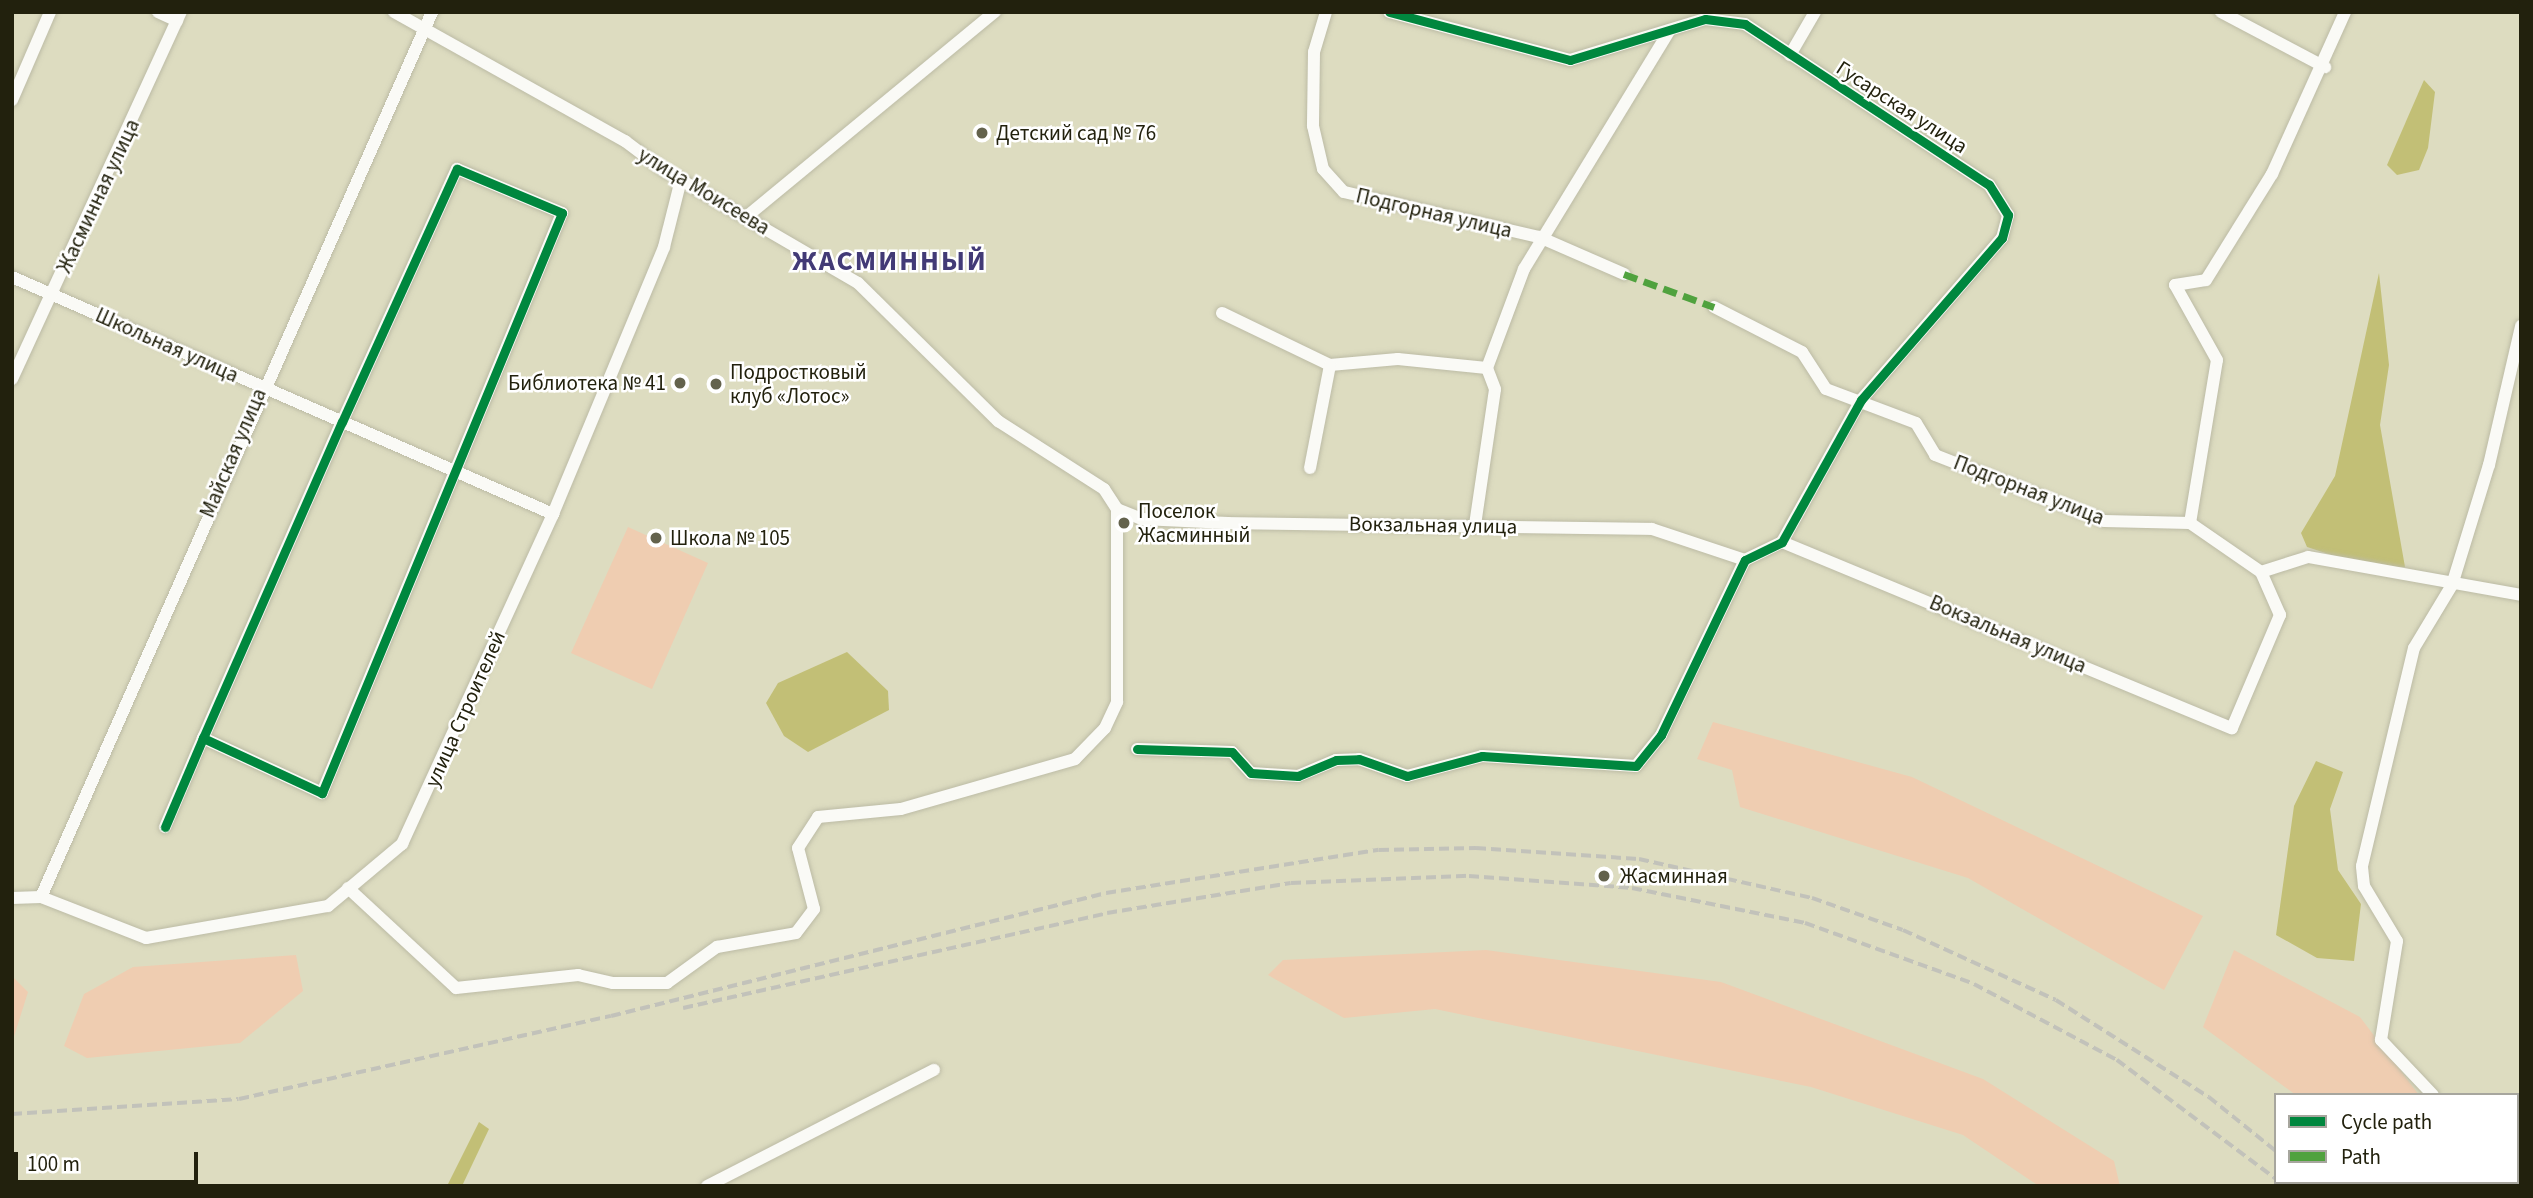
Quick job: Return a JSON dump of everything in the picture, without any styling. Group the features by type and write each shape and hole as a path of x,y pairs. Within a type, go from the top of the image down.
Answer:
{"street":[{"path":"12,100 50,12"},
{"path":"158,12 179,17"},
{"name":"улица Моисеева","path":"394,12 625,141 681,180 858,283 998,421 1104,489 1117,509"},
{"name":"Майская улица","path":"41,897 262,387 432,12"},
{"path":"746,216 995,12"},
{"name":"Подгорная улица","path":"1326,12 1314,52 1313,126 1323,169 1344,192 1539,237 1624,274"},
{"path":"1389,12 1570,60 1669,31"},
{"path":"1790,55 1815,12"},
{"path":"2221,12 2325,67"},
{"path":"2345,12 2325,67 2273,174 2206,280 2175,285 2217,360 2190,523 2261,572 2308,557 2452,585 2521,595"},
{"name":"Жасминная улица","path":"12,379 179,17"},
{"name":"Гусарская улица","path":"1669,31 1705,19 1745,24 1989,185 2008,215 2002,238 1861,400"},
{"path":"1475,525 1494,389 1487,368 1539,237 1669,31"},
{"path":"165,827 203,738 342,422 457,169 562,213 322,793 203,738"},
{"name":"улица Строителей","path":"12,898 41,897 146,937 328,905 401,844 553,514 664,247 681,180"},
{"name":"Школьная улица","path":"12,277 553,514"},
{"name":"Подгорная улица","path":"1714,307 1802,352 1826,389 1916,423 1935,454 2104,521 2190,523"},
{"path":"1222,313 1330,365 1398,359 1487,368"},
{"path":"2431,1093 2381,1040 2397,941 2364,886 2362,866 2414,648 2452,585 2489,465 2521,326"},
{"path":"1310,468 1330,365"},
{"path":"1137,749 1233,752 1251,773 1298,776 1336,760 1359,759 1407,776 1482,756 1636,766 1661,735 1745,559 1782,542 1861,400"},
{"path":"348,888 456,988 578,975 613,983 667,983 717,947 796,933 814,909 798,848 818,817 901,809 1075,759 1105,728 1117,702 1117,509"},
{"name":"Вокзальная улица","path":"1117,509 1142,519 1216,523 1652,529 1745,559"},
{"name":"Вокзальная улица","path":"1782,542 2232,728 2280,615 2261,572"},
{"path":"707,1186 934,1070"}],"shaded area":[{"path":"2424,80 2435,92 2428,148 2419,170 2397,175 2387,165"},
{"path":"2379,273 2389,365 2380,425 2405,567 2368,567 2307,547 2301,533 2335,476"},
{"path":"628,527 708,563 652,689 571,653"},
{"path":"847,652 888,691 889,710 808,752 784,736 766,703 778,683"},
{"path":"1713,722 1912,777 2203,916 2164,990 1968,878 1740,807 1732,770 1697,759"},
{"path":"2316,761 2343,772 2330,809 2338,870 2361,904 2354,961 2317,958 2276,935 2294,806"},
{"path":"1486,950 1721,982 1983,1079 2114,1161 2120,1186 2039,1186 1963,1135 1811,1087 1435,1009 1344,1018 1268,975 1283,960"},
{"path":"2234,950 2360,1017 2417,1093 2293,1093 2203,1027"},
{"path":"296,955 303,991 240,1043 87,1058 64,1046 84,994 133,967"},
{"path":"12,976 28,992 12,1043"},
{"path":"479,1122 489,1129 462,1186 447,1186"}],"railway":[{"path":"12,1114 239,1099 611,1016 1106,893 1379,850 1476,848 1639,859 1812,898 1903,930 2056,1000 2209,1097 2274,1149"},
{"path":"683,1008 1107,913 1291,883 1469,876 1632,888 1805,923 1974,984 2117,1060 2274,1178"}],"marked path":[{"path":"1624,274 1714,307"}],"cycle path":[{"path":"1137,749 1232,752 1251,773 1298,776 1336,760 1359,759 1407,776 1482,756 1636,766 1661,735 1745,560 1782,542 1861,400 2002,238 2008,215 1989,185 1745,24 1705,19 1570,60 1389,12"},
{"path":"165,827 203,738 342,422 457,169 562,213 322,793 203,738"}],"place":[{"name":"Детский сад № 76","path":"982,133"},
{"name":"Библиотека № 41","path":"680,383"},
{"name":"Подростковый клуб «Лотос»","path":"716,384"},
{"name":"Поселок Жасминный","path":"1124,523"},
{"name":"Школа № 105","path":"656,538"},
{"name":"Жасминная","path":"1604,876"}],"district":[{"name":"ЖАСМИННЫЙ","path":"890,261"}]}
